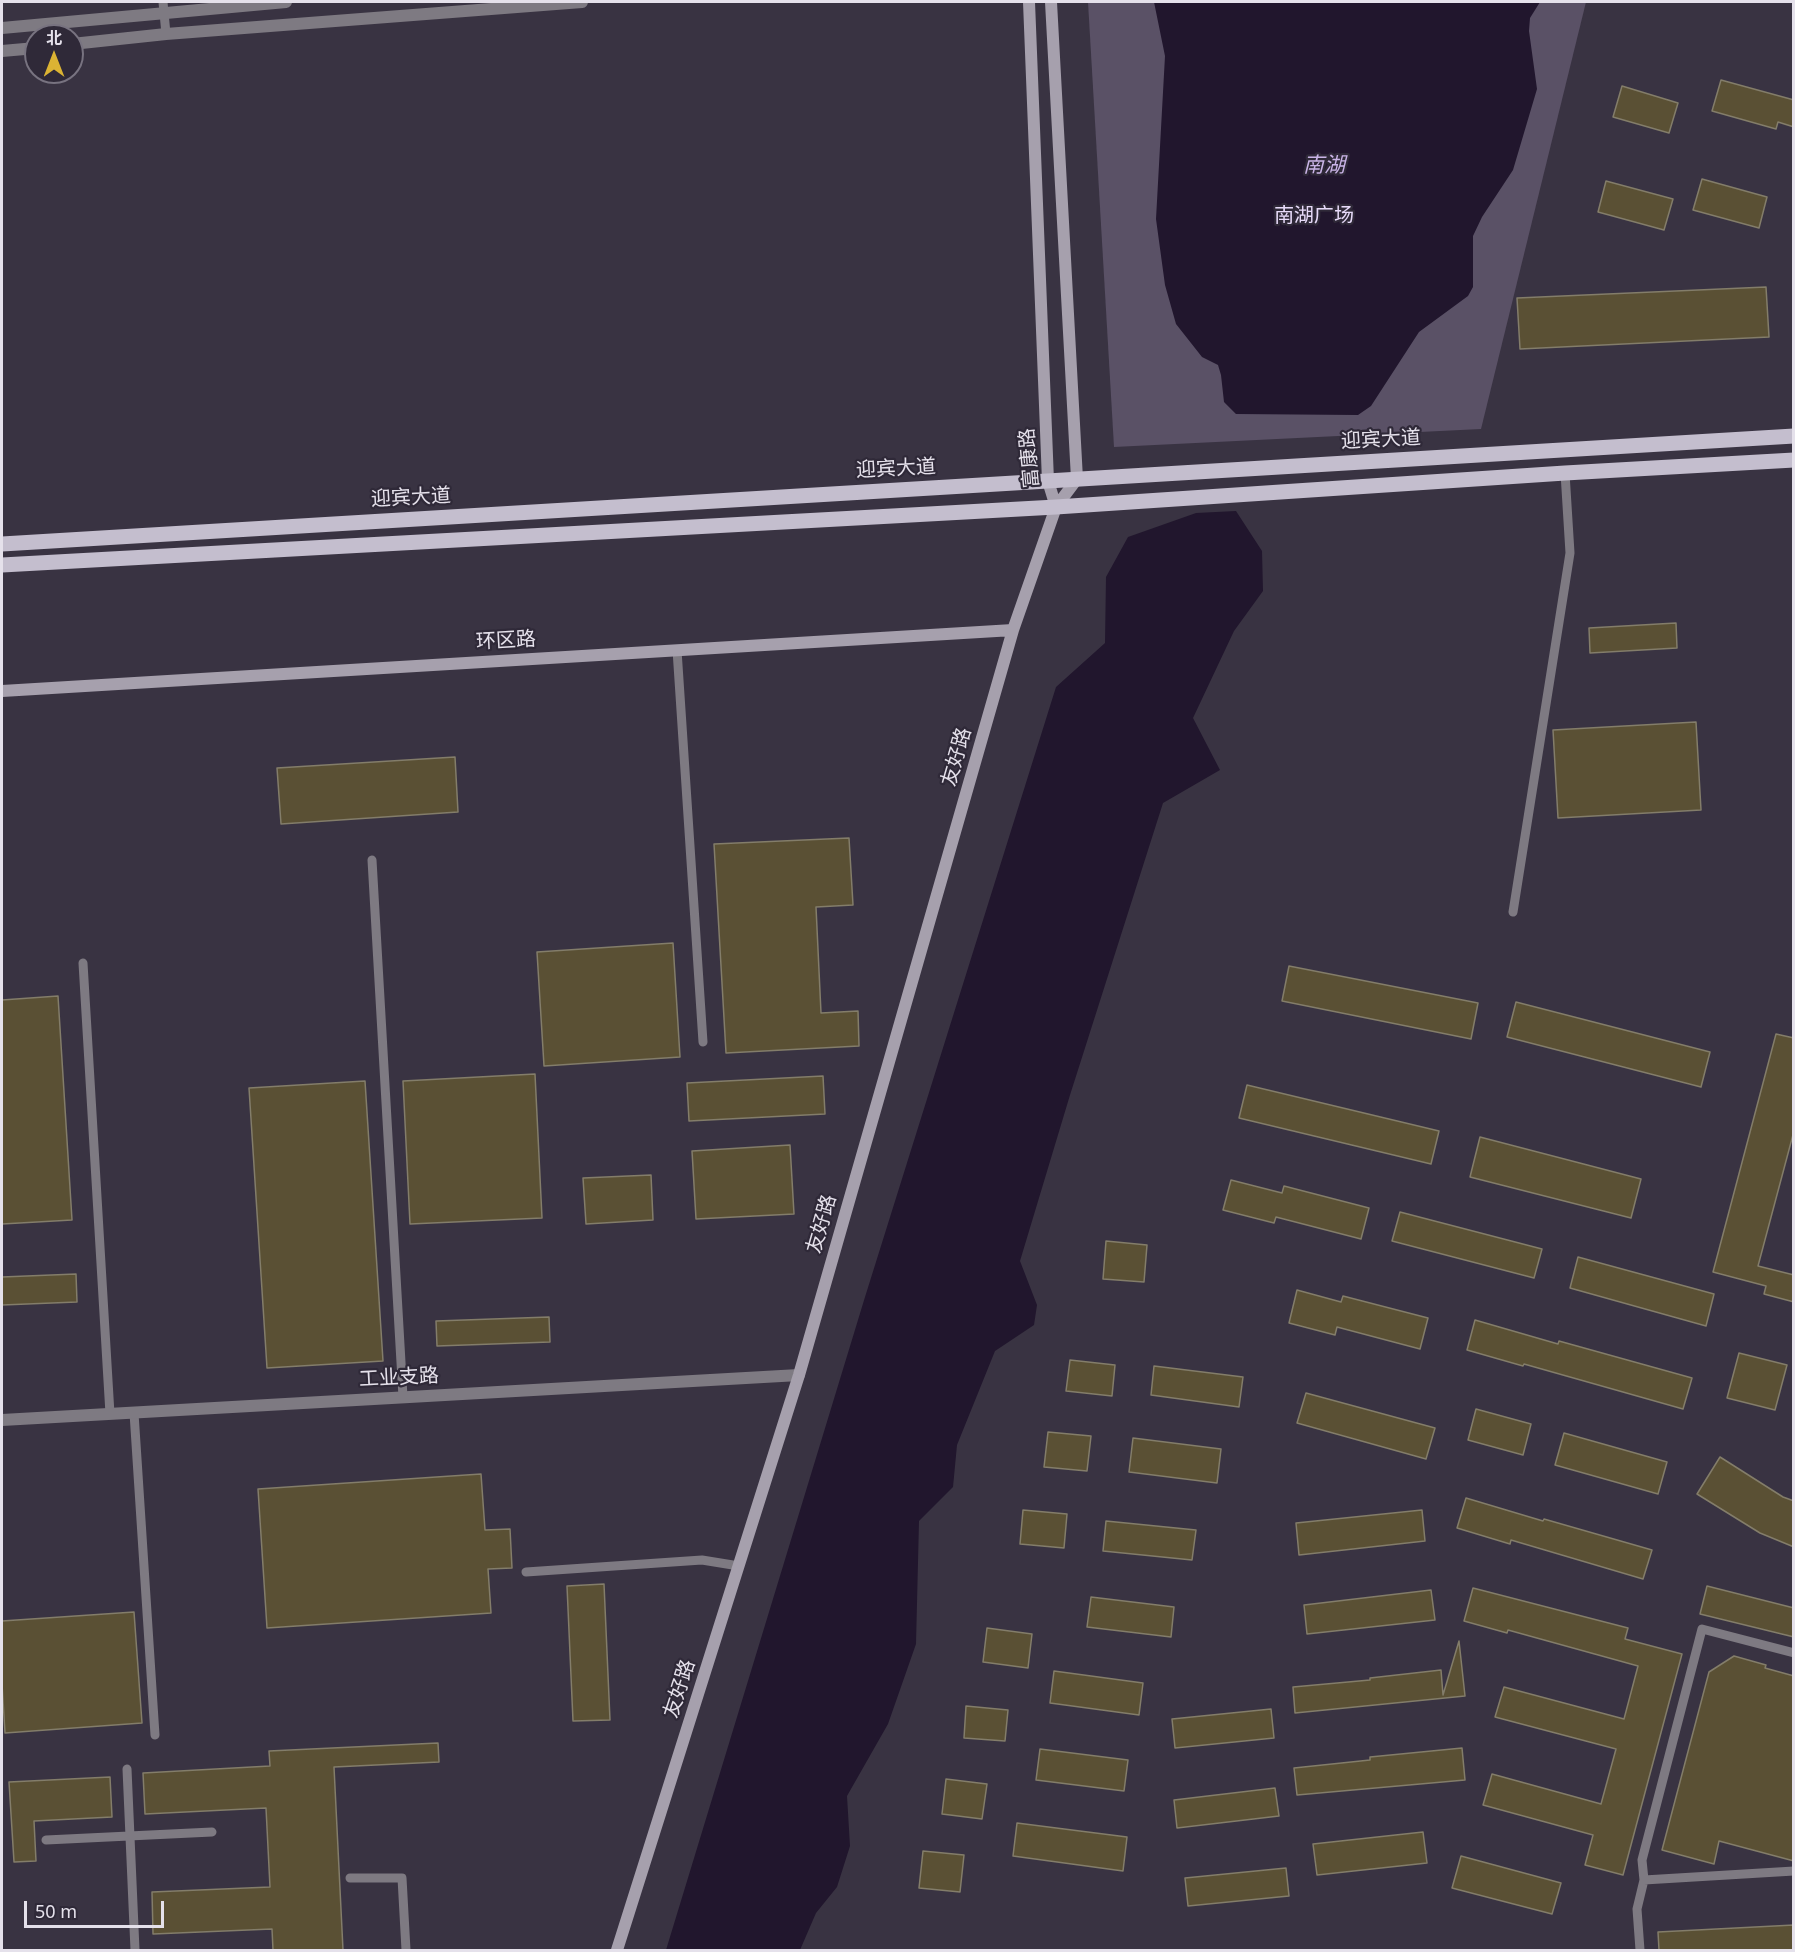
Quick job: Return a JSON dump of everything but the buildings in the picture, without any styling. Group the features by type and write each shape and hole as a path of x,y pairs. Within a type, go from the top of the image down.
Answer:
{"main road":[{"name":"迎宾大道","path":"2,544 1794,436"},
{"path":"2,565 1056,507 1794,460"}],"street":[{"path":"2,28 164,7 286,2"},
{"path":"84,43 166,34 581,2"},
{"name":"富康路","path":"1029,2 1048,481 1056,507"},
{"path":"1051,2 1077,479"},
{"path":"2,51 24,49"},
{"name":"富康路","path":"1056,507 1077,479"},
{"name":"友好路","path":"617,1950 799,1375 1014,630 1056,507"},
{"name":"环区路","path":"2,691 1014,630"},
{"name":"工业支路","path":"2,1420 799,1375"}],"lane":[{"path":"164,7 166,34"},
{"path":"1513,912 1570,553 1565,473"},
{"path":"676,650 703,1042"},
{"path":"372,860 404,1397"},
{"path":"83,963 110,1414"},
{"path":"134,1413 155,1735"},
{"path":"526,1572 702,1560 739,1566"},
{"path":"1640,1950 1637,1909 1644,1880 1642,1860 1702,1629 1794,1653"},
{"path":"127,1770 135,1950"},
{"path":"46,1840 212,1832"},
{"path":"1644,1880 1794,1871"},
{"path":"350,1878 402,1878 406,1950"}],"green space":[{"name":"南湖","path":"1088,2 1586,2 1481,429 1114,447"}],"water":[{"name":"南湖","path":"1154,2 1540,2 1530,18 1529,31 1537,89 1513,170 1482,217 1473,236 1473,287 1468,296 1419,332 1371,406 1358,415 1236,414 1224,402 1218,365 1202,357 1176,324 1165,285 1156,219 1165,56"},
{"path":"1236,511 1262,551 1263,591 1234,631 1193,718 1220,770 1163,803 1020,1261 1037,1305 1034,1325 995,1351 957,1445 953,1487 919,1521 916,1644 888,1724 847,1796 850,1846 837,1887 816,1913 800,1950 666,1950 865,1297 1056,687 1105,643 1106,577 1128,537 1196,513"}],"park label":[{"name":"南湖广场","path":"1314,216"}]}
